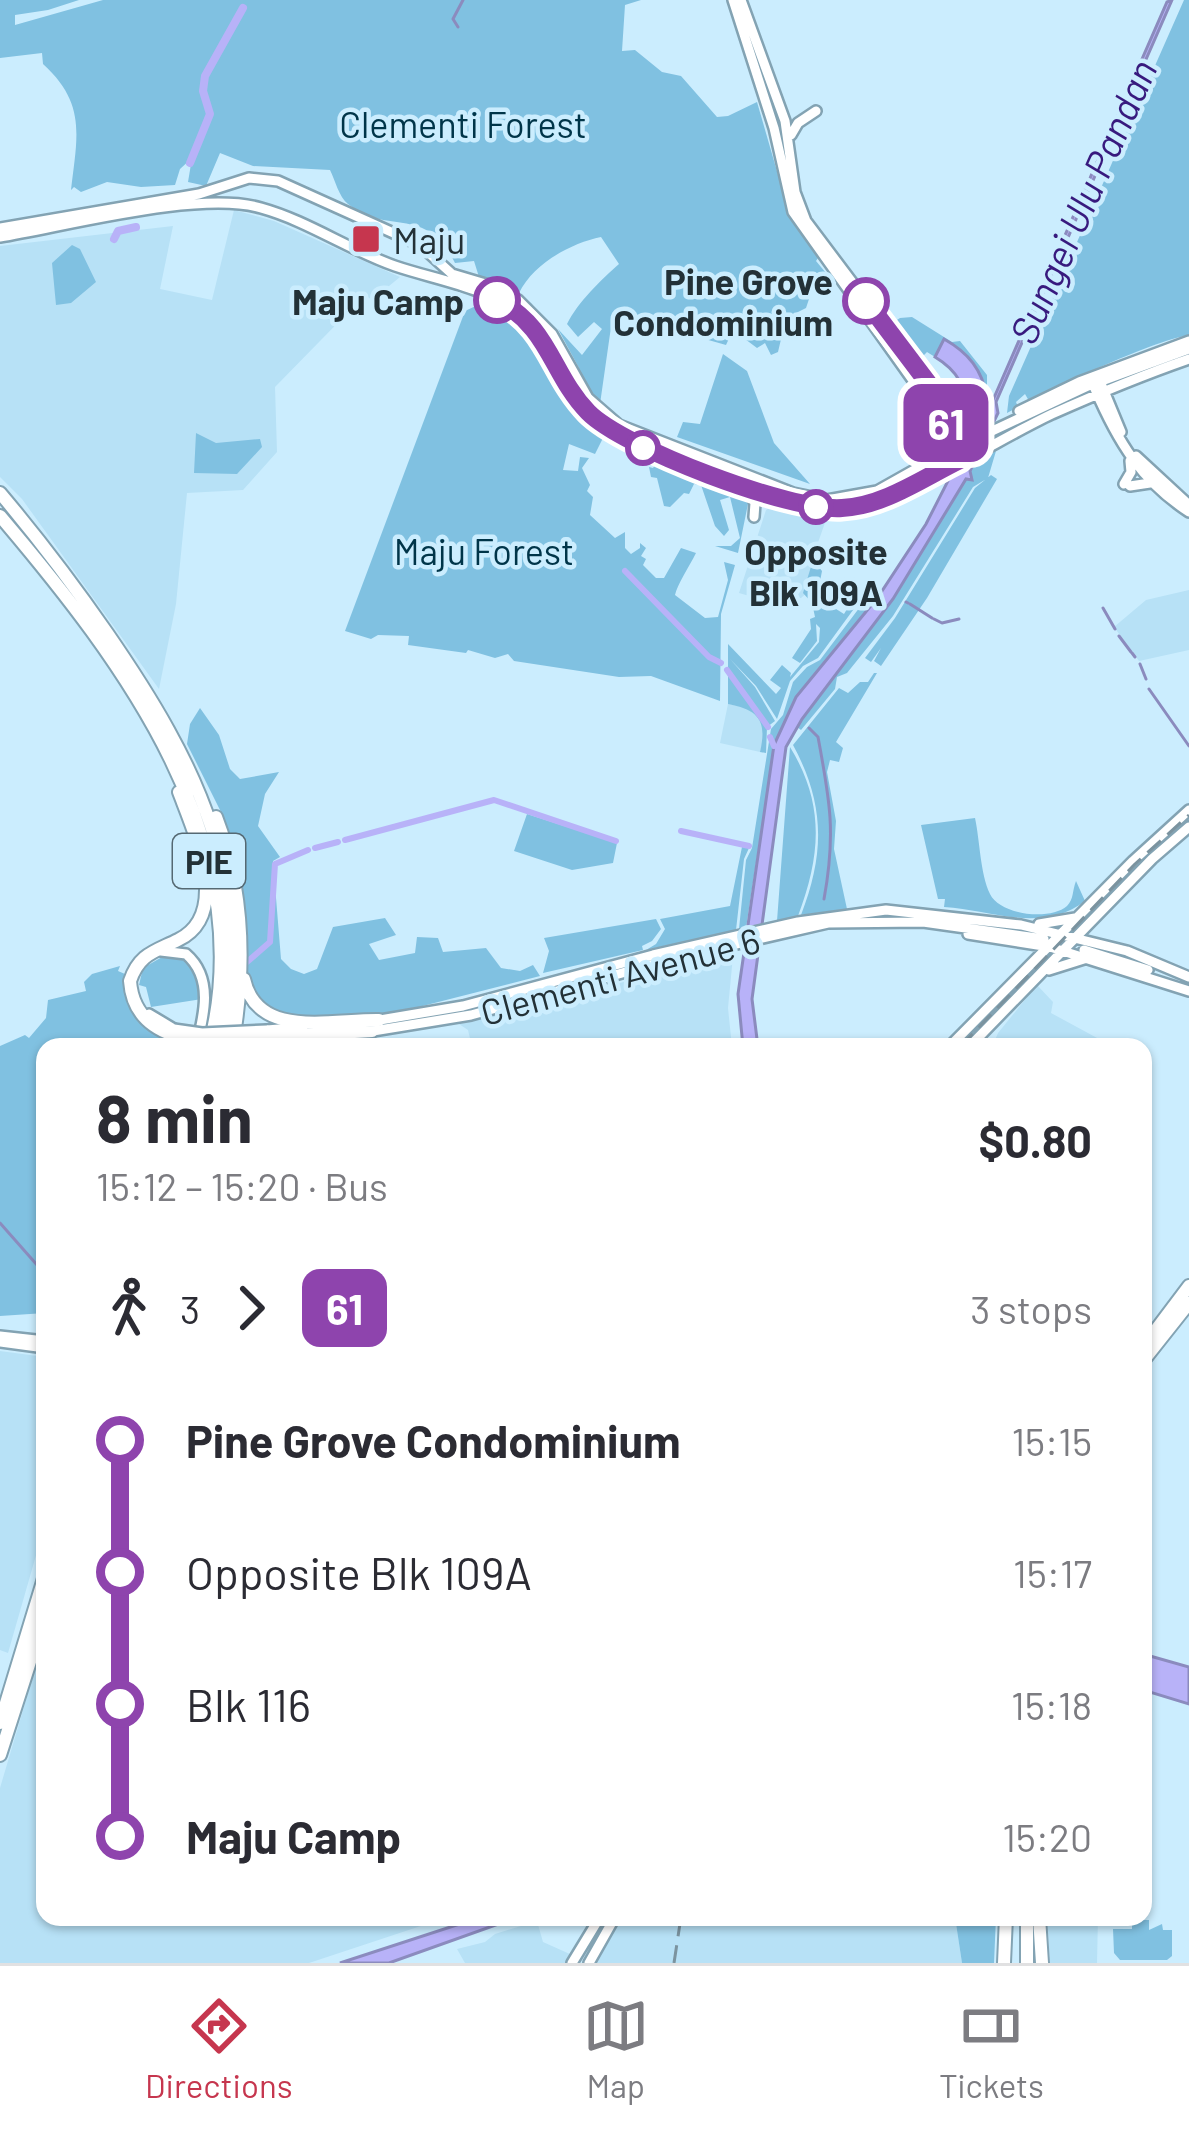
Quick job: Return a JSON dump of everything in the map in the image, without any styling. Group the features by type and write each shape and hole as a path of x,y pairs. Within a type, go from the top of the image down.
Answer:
{"highway":[{"name":"PIE","path":"0,493 62,568 129,665 199,785 216,843 230,927 220,1038"},
{"name":"PIE","path":"0,516 95,638 179,772 196,812 211,865 219,957 210,1038"},
{"path":"141,708 190,823 206,893 193,929 145,955 130,982 138,1011 152,1025 198,1038"},
{"path":"199,785 217,819 234,874 249,996 266,1015 296,1022 375,1025"},
{"path":"233,1038 242,960"},
{"path":"286,1038 375,1025"},
{"path":"1152,1344 1189,1286"},
{"path":"1152,1347 1189,1308"},
{"path":"0,1723 36,1605"},
{"path":"0,1755 36,1643"},
{"path":"1004,1963 1006,1926"},
{"path":"1023,1963 1024,1926"},
{"path":"1040,1926 1042,1963"}],"main road":[{"path":"737,0 780,105 790,138 795,192 806,221 940,408 962,444 957,462"},
{"path":"737,0 799,224 914,372 940,432 938,442 915,468"},
{"path":"780,105 799,117"},
{"path":"790,138 794,127 816,111"},
{"path":"780,122 782,160"},
{"path":"0,228 198,199 249,178 278,181 420,244 450,279 496,299 526,320 544,340 577,399 620,437 797,504 842,508 880,500 1075,405 1098,388 1189,359"},
{"path":"198,199 263,208 380,260 489,285 526,306 552,334 588,398 608,417 629,430 814,498 857,497 887,486 962,444 1189,345"},
{"path":"0,237 171,203"},
{"path":"995,429 1018,412 1079,382 1189,345"},
{"path":"1108,411 1113,395 1125,383"},
{"path":"1098,388 1132,469 1127,485 1150,483"},
{"path":"1075,405 1094,404 1108,411 1133,452 1166,491"},
{"path":"940,432 962,444"},
{"path":"1128,456 1150,483 1189,509"},
{"path":"745,485 753,497 754,517"},
{"path":"958,1038 1022,976 1046,940 1062,934 1187,809"},
{"path":"1041,975 1084,948 1095,918 1189,827"},
{"name":"Clementi Avenue 6","path":"320,1038 375,1025 471,1015 699,948 827,920 908,911 1062,934 1084,948 1189,984"},
{"path":"1022,925 1080,916"},
{"name":"Clementi Avenue 6","path":"867,917 1046,940 1064,951 1102,945 1163,963 1189,984"},
{"name":"Clementi Avenue 6","path":"867,917 1024,942 1046,940"},
{"path":"1095,918 1093,934 1102,945"},
{"path":"1022,976 1029,955 1024,942"},
{"path":"978,1038 1064,951 1084,948"},
{"path":"173,1032 148,1013 137,986 143,963 163,951 186,954 202,976 204,1010 198,1038"},
{"path":"0,1339 36,1341"},
{"path":"572,1963 594,1926"},
{"path":"589,1963 610,1926"}],"shaded area":[{"path":"234,210 274,221 400,277 372,300 365,295 275,387 277,452 243,490 187,493 176,604 159,689 22,499 0,477 0,246 173,226 160,289 212,300"},
{"path":"772,506 827,517 814,554 819,566 809,591 801,598 774,603 739,593 766,510"},
{"path":"1189,590 1189,650 1139,661 1114,627 1146,600"},
{"path":"728,704 747,708 763,721 766,729 760,752 720,743"},
{"path":"733,956 728,1008 731,1038 470,1038 468,1030 456,1022"},
{"path":"1037,985 1053,1002 1051,1013 1097,1038 996,1038"},
{"path":"0,1351 36,1356 36,1555 8,1653 0,1650"},
{"path":"36,1666 36,1926 421,1926 309,1963 0,1963 0,1788"},
{"path":"538,1926 543,1942 572,1955 567,1963 465,1963 457,1949 485,1942 495,1934"},
{"path":"617,1926 956,1926 962,1963 595,1963"},
{"path":"1048,1926 1098,1926 1097,1963 1050,1963"}],"green space":[{"name":"Clementi Forest","path":"0,0 79,0 15,15 15,25 103,0 641,0 625,5 622,51 635,50 662,72 681,76 717,117 757,102 789,213 816,261 836,285 802,281 788,286 810,296 806,308 786,318 778,352 771,355 765,343 757,348 733,330 726,345 613,313 600,404 576,370 558,329 582,355 602,329 594,322 578,337 567,324 619,264 601,237 566,250 534,273 519,293 533,305 479,277 474,261 455,263 431,233 363,214 348,204 330,170 253,166 220,153 206,186 188,182 192,158 180,169 175,185 107,182 81,192 71,190 76,137 73,107 43,64 42,53 0,58"},
{"path":"1184,0 1189,0 1189,336 1134,353 1029,401 1025,394 1016,402 1018,407 1007,413 1009,396"},
{"path":"72,245 80,249 96,282 71,303 56,305 52,263"},
{"name":"Maju Forest","path":"480,304 518,326 604,436 595,454 569,444 563,470 578,471 580,457 589,458 582,468 593,497 590,515 615,538 625,532 625,548 631,554 640,543 646,548 643,565 656,578 664,578 681,548 696,553 675,595 705,618 718,617 728,580 724,562 735,565 721,614 720,701 651,676 619,677 514,661 508,654 495,658 468,650 408,645 409,636 371,639 345,631 465,311"},
{"path":"912,317 952,342 960,341 987,375 987,397 973,363 944,340 935,357 927,352 917,362 889,325"},
{"path":"723,354 747,371 774,443 810,484 677,437 683,422 700,424"},
{"path":"196,433 216,443 260,439 262,447 237,474 194,473"},
{"path":"996,451 988,478 973,487 893,616 847,673 837,677 835,689 801,730 797,727 893,599 974,463"},
{"path":"656,463 749,499 738,553 715,546 731,546 740,538 730,497 720,500 729,530 724,536 715,526 701,485 694,484 689,494 664,506 649,467"},
{"path":"991,475 997,479 927,598 881,666 874,661 881,648 871,662 865,658 975,488"},
{"path":"813,560 822,571 817,597 844,614 858,591 864,595 818,658 790,681 777,719 756,686 730,659 755,687 775,721 767,727 766,753 760,752 759,719 728,704 728,644 776,694 781,688 770,680 782,665 790,677 819,642 816,624 817,641 800,663 792,658 815,617 803,593"},
{"path":"869,595 877,599 796,697 774,745 746,928 739,929 746,860 752,848 771,729 783,715 793,682 820,660"},
{"path":"874,673 836,742 843,748 839,762 830,760 827,772 836,821 834,849 847,909 801,915 814,871 818,829 811,788 793,745 839,688 848,693"},
{"path":"200,708 219,735 230,769 240,779 279,772 265,794 258,826 280,857 273,861 281,959 291,969 304,974 317,969 333,927 385,918 396,935 369,944 379,960 415,953 417,937 438,938 443,952 486,948 501,968 520,971 533,965 540,976 395,1013 297,1019 283,1017 258,1001 243,969 236,866 220,810 187,744 190,724"},
{"path":"790,747 814,809 815,851 798,916 777,921"},
{"path":"527,814 617,843 613,863 572,870 514,851"},
{"path":"975,818 984,876 995,901 1014,911 1059,911 1069,903 1076,881 1085,901 1069,911 1034,918 944,907 945,899 938,899 921,825"},
{"path":"742,847 749,848 736,930 646,950 665,929 660,919 730,906"},
{"path":"656,919 661,929 643,950 543,973 549,951 544,938"},
{"path":"169,953 190,963 202,999 151,1007 146,987 139,985 143,968"},
{"path":"120,966 134,1013 149,1028 172,1038 36,1038 36,1314 0,1316 0,1046 25,1035 29,1038 46,1018 48,1000 86,991 84,982 92,974"},
{"path":"1162,1924 1163,1930 1172,1930 1172,1956 1167,1960 1120,1960 1114,1953 1113,1929 1149,1926 1149,1930"},
{"path":"956,1926 996,1926 994,1963 962,1963"}],"water":[{"name":"Sungei Ulu Pandan","path":"1172,0 996,402 998,413 970,471 972,480 966,479 893,599 786,747 752,999 757,1038 742,1038 738,994 774,745 796,697 878,597 926,524 976,426 958,379 935,357 944,339 973,363 987,397 993,400 1167,2"},
{"path":"1152,1657 1189,1667 1189,1704 1152,1693"},
{"path":"453,1926 493,1926 389,1963 340,1963"}],"waterway":[{"path":"458,27 453,19 463,0"},
{"path":"190,163 210,114 203,91 205,76 243,8"},
{"path":"114,239 118,231 136,227"},
{"path":"625,571 709,657 721,663"},
{"path":"910,604 932,618"},
{"path":"1103,608 1115,629"},
{"path":"934,619 942,623 959,619"},
{"path":"1119,636 1131,652"},
{"path":"1132,653 1135,657"},
{"path":"1140,664 1146,679"},
{"path":"727,670 768,727"},
{"path":"1149,689 1189,746"},
{"path":"809,728 818,737 830,818 824,899"},
{"path":"770,737 774,746"},
{"path":"345,840 494,800 616,841"},
{"path":"681,831 749,846"},
{"path":"315,848 338,842"},
{"path":"247,962 270,942 275,864 308,850"},
{"path":"0,1223 36,1264"}],"railway":[{"path":"969,1038 1135,864 1189,815"},
{"path":"674,1963 680,1926"}],"bus line":[{"name":"61","path":"497,300 535,328 577,399 620,437 797,504 842,508 880,500 960,460 928,383 866,301"}],"place":[{"name":"Maju","path":"366,239"},
{"name":"Maju Camp","path":"497,300"},
{"name":"Pine Grove Condominium","path":"866,301"},
{"name":"Opposite Blk 109A","path":"816,507"}]}
